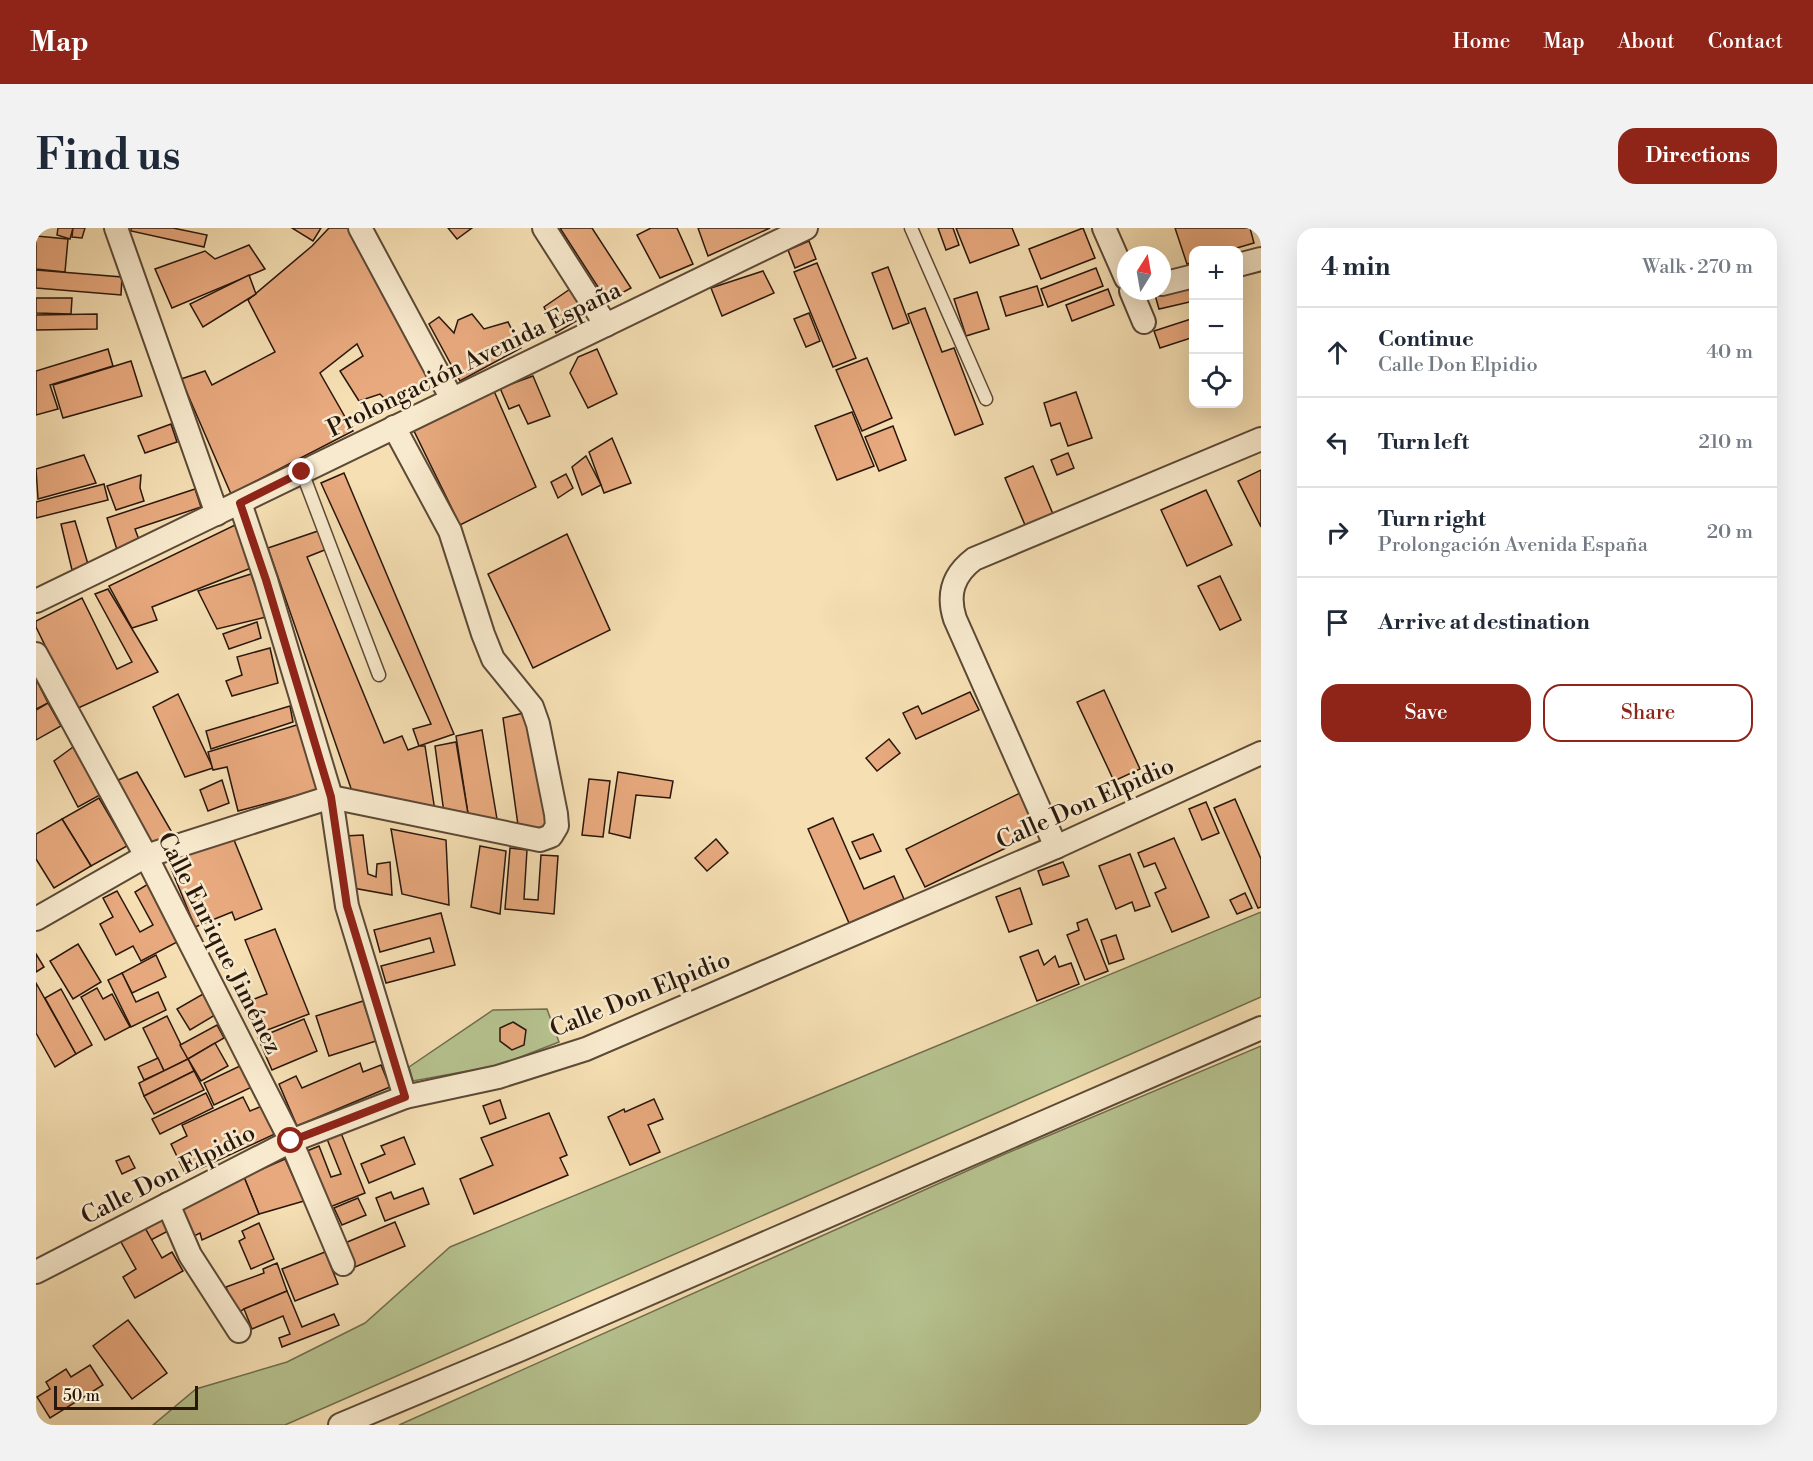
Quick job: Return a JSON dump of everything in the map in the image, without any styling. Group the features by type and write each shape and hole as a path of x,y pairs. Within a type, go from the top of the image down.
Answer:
{"street":[{"path":"116,228 217,514"},
{"path":"360,228 452,399"},
{"path":"544,228 606,325"},
{"name":"Prolongación Avenida España","path":"36,601 606,325 780,234 806,228"},
{"path":"1104,228 1117,257"},
{"path":"1243,264 1261,259"},
{"path":"1171,282 1189,277"},
{"path":"1136,300 1144,322"},
{"path":"36,919 146,856 331,797 540,840 551,836 557,826 538,724 532,707 493,659 483,634 458,549 394,427"},
{"path":"1056,847 955,619 951,606 951,592 955,579 963,567 974,559 1261,439"},
{"path":"240,503 266,580 331,797 347,906 405,1097"},
{"name":"Calle Enrique Jiménez","path":"36,654 146,856 291,1141 343,1264"},
{"name":"Calle Don Elpidio","path":"36,1272 291,1141 405,1097 498,1077 585,1049 1056,847 1261,753"},
{"path":"340,1425 530,1346 1261,1028"},
{"path":"168,1204 190,1255 239,1331"}],"lane":[{"path":"911,228 986,399"},
{"path":"302,472 379,675"}],"green space":[{"path":"1261,912 1261,997 285,1425 153,1425 196,1389 287,1362 365,1323 450,1247"},
{"path":"547,1009 559,1042 500,1065 413,1081 409,1067 493,1010"},
{"path":"1261,1046 1261,1425 399,1425 998,1157"}],"building":[{"path":"58,228 73,228 70,239 57,235"},
{"path":"73,228 85,228 82,238 72,237"},
{"path":"131,228 173,228 207,235 204,247 131,231"},
{"path":"292,228 321,228 313,241"},
{"path":"329,228 349,228 385,289 430,382 387,401 380,394 359,401 340,371 363,356 357,344 320,373 353,431 231,494 181,379 205,371 212,385 275,352 248,300 312,246"},
{"path":"448,228 472,228 457,239"},
{"path":"560,228 592,228 631,288 607,301"},
{"path":"651,228 677,228 693,264 660,278 637,235"},
{"path":"698,228 770,228 708,256"},
{"path":"938,228 953,228 959,245 946,250"},
{"path":"956,228 1012,228 1019,245 970,263"},
{"path":"1083,228 1095,258 1041,279 1029,249"},
{"path":"1175,228 1250,228 1254,243 1243,246 1189,246 1189,263 1187,264"},
{"path":"36,236 68,239 65,272 36,269"},
{"path":"809,241 816,259 795,268 788,250"},
{"path":"249,245 265,269 172,308 155,269 205,251 215,259"},
{"path":"817,263 856,358 833,367 794,272"},
{"path":"888,267 909,323 893,329 872,273"},
{"path":"1096,268 1103,286 1048,307 1041,289"},
{"path":"36,270 122,277 121,295 36,288"},
{"path":"763,271 774,293 722,316 711,288"},
{"path":"249,275 256,294 203,327 190,304"},
{"path":"1037,286 1043,305 1006,316 1000,297"},
{"path":"1189,286 1189,302 1159,309 1156,300 1171,300 1171,291"},
{"path":"573,287 588,314 556,333 544,307"},
{"path":"1108,289 1114,305 1072,321 1066,305"},
{"path":"977,292 989,329 966,336 954,299"},
{"path":"36,298 72,298 71,314 36,313"},
{"path":"925,308 942,352 954,348 983,424 955,435 908,314"},
{"path":"809,313 820,341 806,347 794,319"},
{"path":"97,314 97,329 36,330 36,315"},
{"path":"472,314 484,329 508,322 521,348 460,381 429,324 439,317 454,333 458,320"},
{"path":"1189,320 1189,339 1160,348 1154,331"},
{"path":"108,349 113,366 50,385 58,409 36,415 36,371"},
{"path":"597,349 617,394 588,408 570,373 578,357"},
{"path":"867,358 892,418 862,431 836,370"},
{"path":"131,361 142,396 63,418 53,385"},
{"path":"533,376 550,416 528,424 519,405 509,409 500,388"},
{"path":"494,391 536,487 460,525 414,431"},
{"path":"1076,392 1092,438 1068,446 1060,423 1051,426 1044,403"},
{"path":"852,412 874,466 837,480 815,426"},
{"path":"171,424 177,442 145,453 138,436"},
{"path":"893,426 906,460 879,471 865,437"},
{"path":"612,438 631,483 604,493 589,452"},
{"path":"1068,453 1074,468 1057,475 1051,460"},
{"path":"84,455 96,483 38,499 36,469"},
{"path":"586,456 601,485 582,495 572,467"},
{"path":"1033,466 1053,514 1025,525 1005,478"},
{"path":"1261,470 1261,527 1238,481"},
{"path":"344,473 454,734 419,746 413,729 431,724 321,483"},
{"path":"566,474 573,488 558,498 551,482"},
{"path":"141,475 140,488 144,501 116,510 107,486"},
{"path":"104,484 108,500 36,518 36,502"},
{"path":"195,489 201,507 135,529 141,545 118,553 107,518"},
{"path":"1206,490 1232,545 1187,566 1161,510"},
{"path":"75,521 88,564 72,570 61,524"},
{"path":"235,525 251,568 152,607 157,620 132,628 109,586"},
{"path":"318,531 327,549 307,557 384,743 402,736 408,750 425,746 435,811 354,797 268,548"},
{"path":"567,534 610,630 533,668 488,574"},
{"path":"251,574 266,617 217,629 198,591"},
{"path":"1220,576 1241,620 1220,630 1198,586"},
{"path":"108,589 158,672 76,709 36,627 36,621 82,598 117,669 132,662 95,594"},
{"path":"257,622 261,638 229,649 223,634"},
{"path":"270,648 278,683 232,696 226,681 242,675 237,657"},
{"path":"36,679 48,703 36,709"},
{"path":"1104,690 1140,769 1114,781 1077,702"},
{"path":"970,692 979,710 916,739 903,713 918,706 922,714"},
{"path":"178,694 213,768 185,777 153,707"},
{"path":"48,703 61,726 36,740 36,710"},
{"path":"290,706 293,722 211,749 206,731"},
{"path":"528,712 548,830 518,825 503,718"},
{"path":"300,724 321,789 238,811 227,767 213,770 208,752"},
{"path":"482,730 498,825 469,820 456,736"},
{"path":"889,739 900,753 877,771 866,758"},
{"path":"456,742 469,820 444,813 435,746"},
{"path":"73,747 100,795 78,807 54,761"},
{"path":"137,772 174,836 147,845 116,781"},
{"path":"618,772 673,781 670,798 636,795 630,838 609,833"},
{"path":"589,779 610,781 603,837 582,835"},
{"path":"222,780 229,803 208,811 200,790"},
{"path":"1020,793 1039,832 925,887 906,849"},
{"path":"99,798 127,846 91,866 62,819"},
{"path":"1235,799 1261,859 1261,907 1258,908 1214,808"},
{"path":"1206,802 1219,833 1202,840 1189,809"},
{"path":"833,818 864,889 894,876 904,899 849,923 808,829"},
{"path":"62,819 91,866 54,888 36,859 36,834"},
{"path":"391,829 446,840 449,905 402,894"},
{"path":"873,834 881,851 860,859 852,842"},
{"path":"232,835 262,909 235,920 232,912 195,927 168,861"},
{"path":"363,835 368,874 376,877 377,864 390,862 392,895 353,888 345,836"},
{"path":"1174,838 1209,917 1172,932 1155,893 1166,888 1155,863 1144,867 1138,853"},
{"path":"716,839 728,853 707,871 695,858"},
{"path":"480,846 506,851 500,914 471,907"},
{"path":"510,848 527,850 524,899 538,900 541,855 558,856 554,914 505,909"},
{"path":"1130,854 1150,906 1135,911 1132,902 1116,909 1099,866"},
{"path":"1063,862 1069,876 1043,885 1038,871"},
{"path":"148,884 179,941 141,961 133,946 116,955 100,924 113,917 103,898 117,891 140,932 153,925 135,892"},
{"path":"1020,888 1032,924 1009,932 996,897"},
{"path":"1245,893 1252,908 1237,914 1230,900"},
{"path":"441,913 455,965 386,983 381,966 434,952 430,938 380,952 374,930"},
{"path":"1087,919 1108,971 1085,980 1067,935 1079,930 1077,923"},
{"path":"275,929 309,1014 257,1034 244,1003 267,994 245,940"},
{"path":"1116,935 1124,959 1109,964 1101,940"},
{"path":"78,944 101,982 73,999 50,961"},
{"path":"1038,950 1044,965 1055,956 1059,967 1071,963 1079,984 1037,1001 1020,957"},
{"path":"36,954 44,967 36,972"},
{"path":"156,955 166,977 132,993 122,973"},
{"path":"122,973 136,1002 158,992 166,1010 131,1027 108,980"},
{"path":"36,983 76,1054 55,1067 36,1033"},
{"path":"97,988 103,999 112,994 130,1027 105,1040 81,997"},
{"path":"61,989 92,1045 76,1054 45,998"},
{"path":"203,994 215,1015 190,1030 177,1009"},
{"path":"363,1001 376,1041 329,1056 316,1016"},
{"path":"167,1016 188,1059 164,1071 143,1028"},
{"path":"304,1019 317,1051 272,1070 258,1038"},
{"path":"513,1022 526,1030 524,1045 512,1050 500,1041 500,1028"},
{"path":"217,1025 224,1038 188,1059 180,1045"},
{"path":"215,1043 228,1066 201,1081 188,1059"},
{"path":"158,1058 164,1071 144,1080 138,1067"},
{"path":"188,1059 194,1071 144,1096 139,1083"},
{"path":"360,1063 363,1072 381,1065 390,1087 297,1126 279,1084 296,1076 302,1088"},
{"path":"242,1065 252,1087 214,1105 204,1083"},
{"path":"194,1071 204,1090 154,1114 144,1096"},
{"path":"206,1093 213,1108 160,1134 152,1119"},
{"path":"243,1097 250,1111 262,1106 275,1134 186,1175 171,1144 187,1136 182,1125"},
{"path":"654,1099 663,1119 648,1125 660,1152 630,1165 608,1117"},
{"path":"500,1100 506,1118 490,1124 483,1106"},
{"path":"549,1113 567,1155 560,1158 568,1175 474,1214 460,1179 493,1165 481,1138"},
{"path":"341,1133 365,1193 330,1207 307,1151 319,1146 331,1177 341,1174 327,1139"},
{"path":"404,1137 415,1164 369,1183 361,1164 385,1154 381,1146"},
{"path":"129,1156 135,1168 122,1174 116,1161"},
{"path":"285,1159 304,1201 259,1214 244,1177"},
{"path":"244,1177 259,1214 202,1240 200,1233 192,1237 179,1204"},
{"path":"423,1188 429,1204 385,1221 376,1198 391,1192 394,1199"},
{"path":"358,1198 366,1215 342,1225 334,1208"},
{"path":"164,1218 170,1230 151,1240 145,1228"},
{"path":"395,1222 405,1246 355,1267 345,1243"},
{"path":"259,1223 274,1259 251,1269 239,1241 245,1238 242,1231"},
{"path":"145,1228 162,1258 172,1252 183,1271 135,1298 123,1277 136,1269 121,1242"},
{"path":"325,1252 338,1284 295,1301 282,1269"},
{"path":"277,1263 287,1291 237,1314 226,1287 264,1273 263,1269"},
{"path":"287,1291 302,1327 334,1314 339,1325 282,1347 279,1338 290,1334 283,1316 252,1329 244,1309"},
{"path":"128,1320 167,1373 132,1399 93,1346"},
{"path":"90,1365 103,1385 50,1418 37,1397 50,1389 46,1382 66,1369 71,1377"}],"route":[{"path":"291,1141 405,1097 347,906 331,797 266,580 240,503 302,472"}]}
